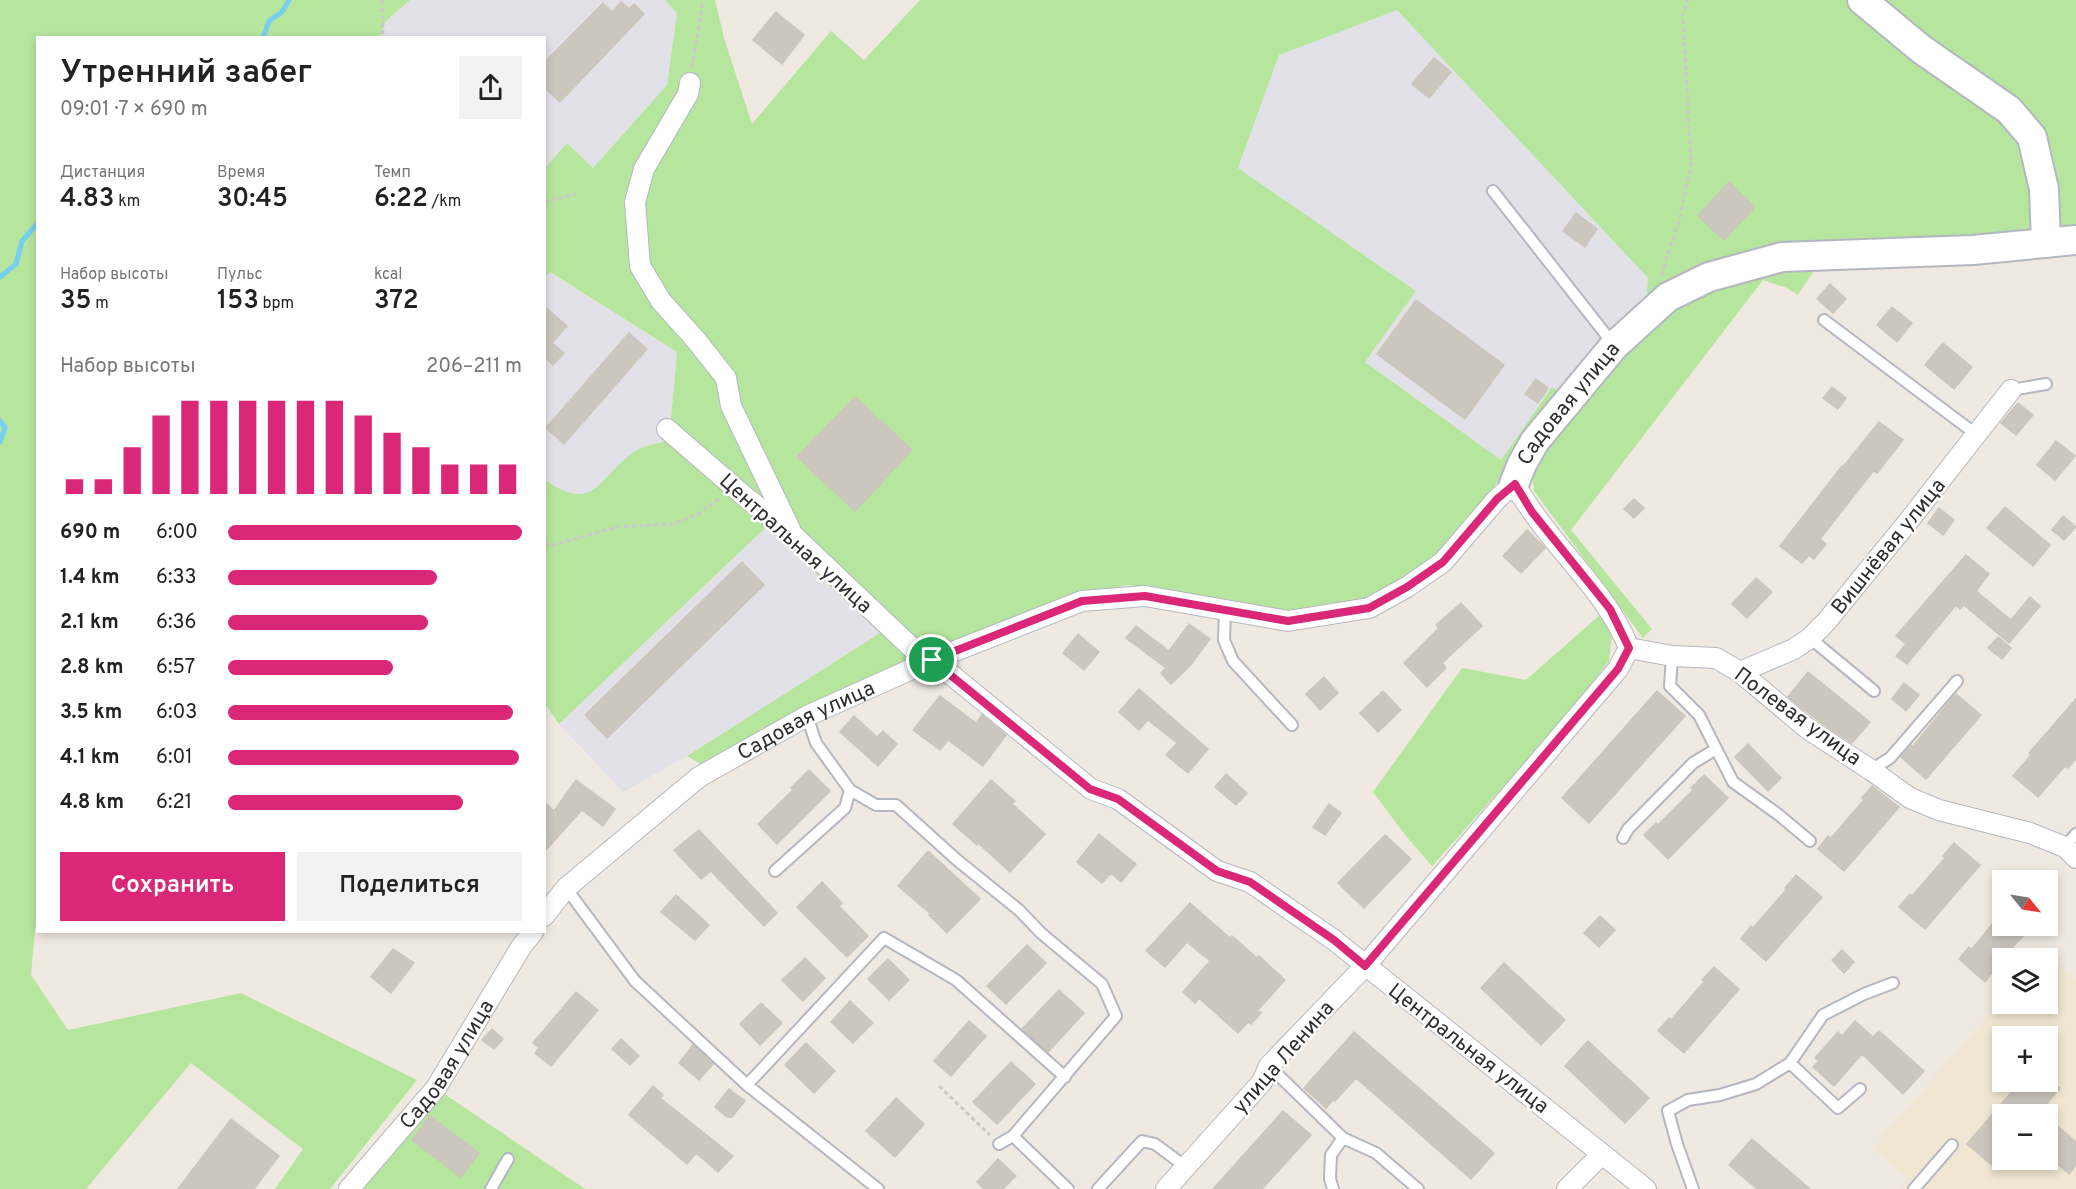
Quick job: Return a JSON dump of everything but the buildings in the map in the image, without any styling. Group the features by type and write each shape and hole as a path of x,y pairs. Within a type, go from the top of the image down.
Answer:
{"street":[{"path":"1862,0 1922,50 2008,110 2032,136 2044,189 2046,243"},
{"path":"690,83 688,94 644,170 635,202 640,266 661,302 696,340 726,378 731,406 792,534"},
{"name":"Садовая улица","path":"546,913 566,888 699,777 807,716 932,660 1082,601 1145,596 1288,621 1369,608 1407,587 1443,562 1497,499 1515,484 1534,441 1614,346 1668,297 1709,277 1782,257 1977,249 2076,240"},
{"name":"Вишнёвая улица","path":"1740,672 1794,648 1810,638 1827,622 2011,390"},
{"name":"Центральная улица","path":"667,429 792,534 913,649 932,660 1090,789 1118,799 1217,871 1250,882 1334,940 1646,1189"},
{"path":"1515,484 1532,512 1610,609 1629,648"},
{"name":"Полевая улица","path":"1629,648 1672,656 1716,658 1740,672 1808,729 1910,798 1929,806 2030,833 2072,847"},
{"name":"улица Ленина","path":"1166,1189 1262,1082 1269,1066 1365,966 1618,669 1629,648"},
{"name":"Садовая улица","path":"349,1189 436,1088 521,947 532,933"},
{"path":"1567,1189 1602,1154"}],"lane":[{"path":"1493,191 1614,346"},
{"path":"1824,320 1977,435"},
{"path":"2011,390 2046,384"},
{"path":"1225,611 1224,640 1233,661 1292,725"},
{"path":"1810,638 1874,691"},
{"path":"1672,656 1670,687 1699,715 1733,782 1810,841"},
{"path":"1871,770 1890,758 1957,681"},
{"path":"807,716 816,743 850,790 876,805 896,805 1102,984 1116,1016 1013,1136 999,1144"},
{"path":"1623,838 1628,829 1693,763 1716,749"},
{"path":"775,871 845,808 850,790"},
{"path":"566,888 635,981 747,1085 878,1189"},
{"path":"747,1085 884,938 956,980 1065,1077"},
{"path":"1693,1189 1668,1111 1688,1100 1720,1095 1756,1084 1790,1064 1823,1015 1864,994 1893,983"},
{"path":"1790,1064 1838,1108 1860,1089"},
{"path":"1269,1066 1343,1138 1376,1153 1418,1189"},
{"path":"1013,1136 1068,1189"},
{"path":"1333,1189 1330,1179 1331,1155 1343,1138"},
{"path":"1098,1189 1142,1141 1155,1144 1186,1167"},
{"path":"1914,1189 1952,1145"},
{"path":"491,1189 508,1159"}],"path":[{"path":"382,0 383,36"},
{"path":"690,83 702,7 701,0"},
{"path":"1668,297 1662,272 1679,221 1691,166 1683,14 1688,0"},
{"path":"546,202 576,194"},
{"path":"546,544 553,545 617,527 672,525 697,515 721,498 743,495"},
{"path":"939,1086 999,1144"}],"shaded area":[{"path":"410,0 665,0 677,13 667,85 593,168 567,143 546,167 546,36 382,36 385,22"},
{"path":"1397,9 1648,278 1646,301 1559,392 1551,388 1501,460 1365,362 1416,291 1238,168 1279,55"},
{"path":"549,272 677,352 669,440 584,495 562,492 546,480 546,276"},
{"path":"766,527 880,633 687,756 623,792 559,724"},
{"path":"2058,964 2076,979 2076,1189 1902,1189 1908,1178 1872,1149 1992,1011 1992,1014 2058,1014"}],"green space":[{"path":"0,0 410,0 385,22 381,36 36,36 36,917 31,975 68,1030 241,993 417,1080 330,1189 275,1189 303,1149 191,1063 86,1189 0,1189"},
{"path":"665,0 715,0 724,38 752,124 831,31 864,60 920,0 2076,0 2076,229 1976,238 1780,247 1646,301 1648,278 1397,10 1279,55 1238,168 1416,291 1365,362 1501,460 1552,387 1559,392 1504,475 1435,556 1406,577 1363,599 1297,611 1269,612 1128,585 1082,594 891,667 803,710 702,765 687,756 880,633 766,527 559,724 546,705 546,480 561,490 575,494 586,493 596,488 637,450 669,440 677,352 550,272 546,276 546,167 567,143 593,168 667,85 677,13"},
{"path":"1786,269 1815,269 1798,295 1787,288 1763,280 1571,530 1652,629 1643,638 1534,491 1532,472 1540,453 1619,351 1674,304 1714,287"},
{"path":"1602,613 1612,635 1609,661 1563,720 1432,866 1373,792 1462,668 1526,680"},
{"path":"443,1093 585,1189 360,1189"}],"waterway":[{"path":"264,36 269,21 282,12 289,0"},
{"path":"0,277 16,264 22,241 36,225"},
{"path":"0,421 5,428 0,442"}],"route":[{"path":"1515,484 1532,512 1610,609 1629,648 1618,669 1365,966 1334,940 1250,882 1217,871 1118,799 1090,789 932,660 1082,601 1145,596 1288,621 1369,608 1407,587 1443,562 1497,499 1515,484"}]}
